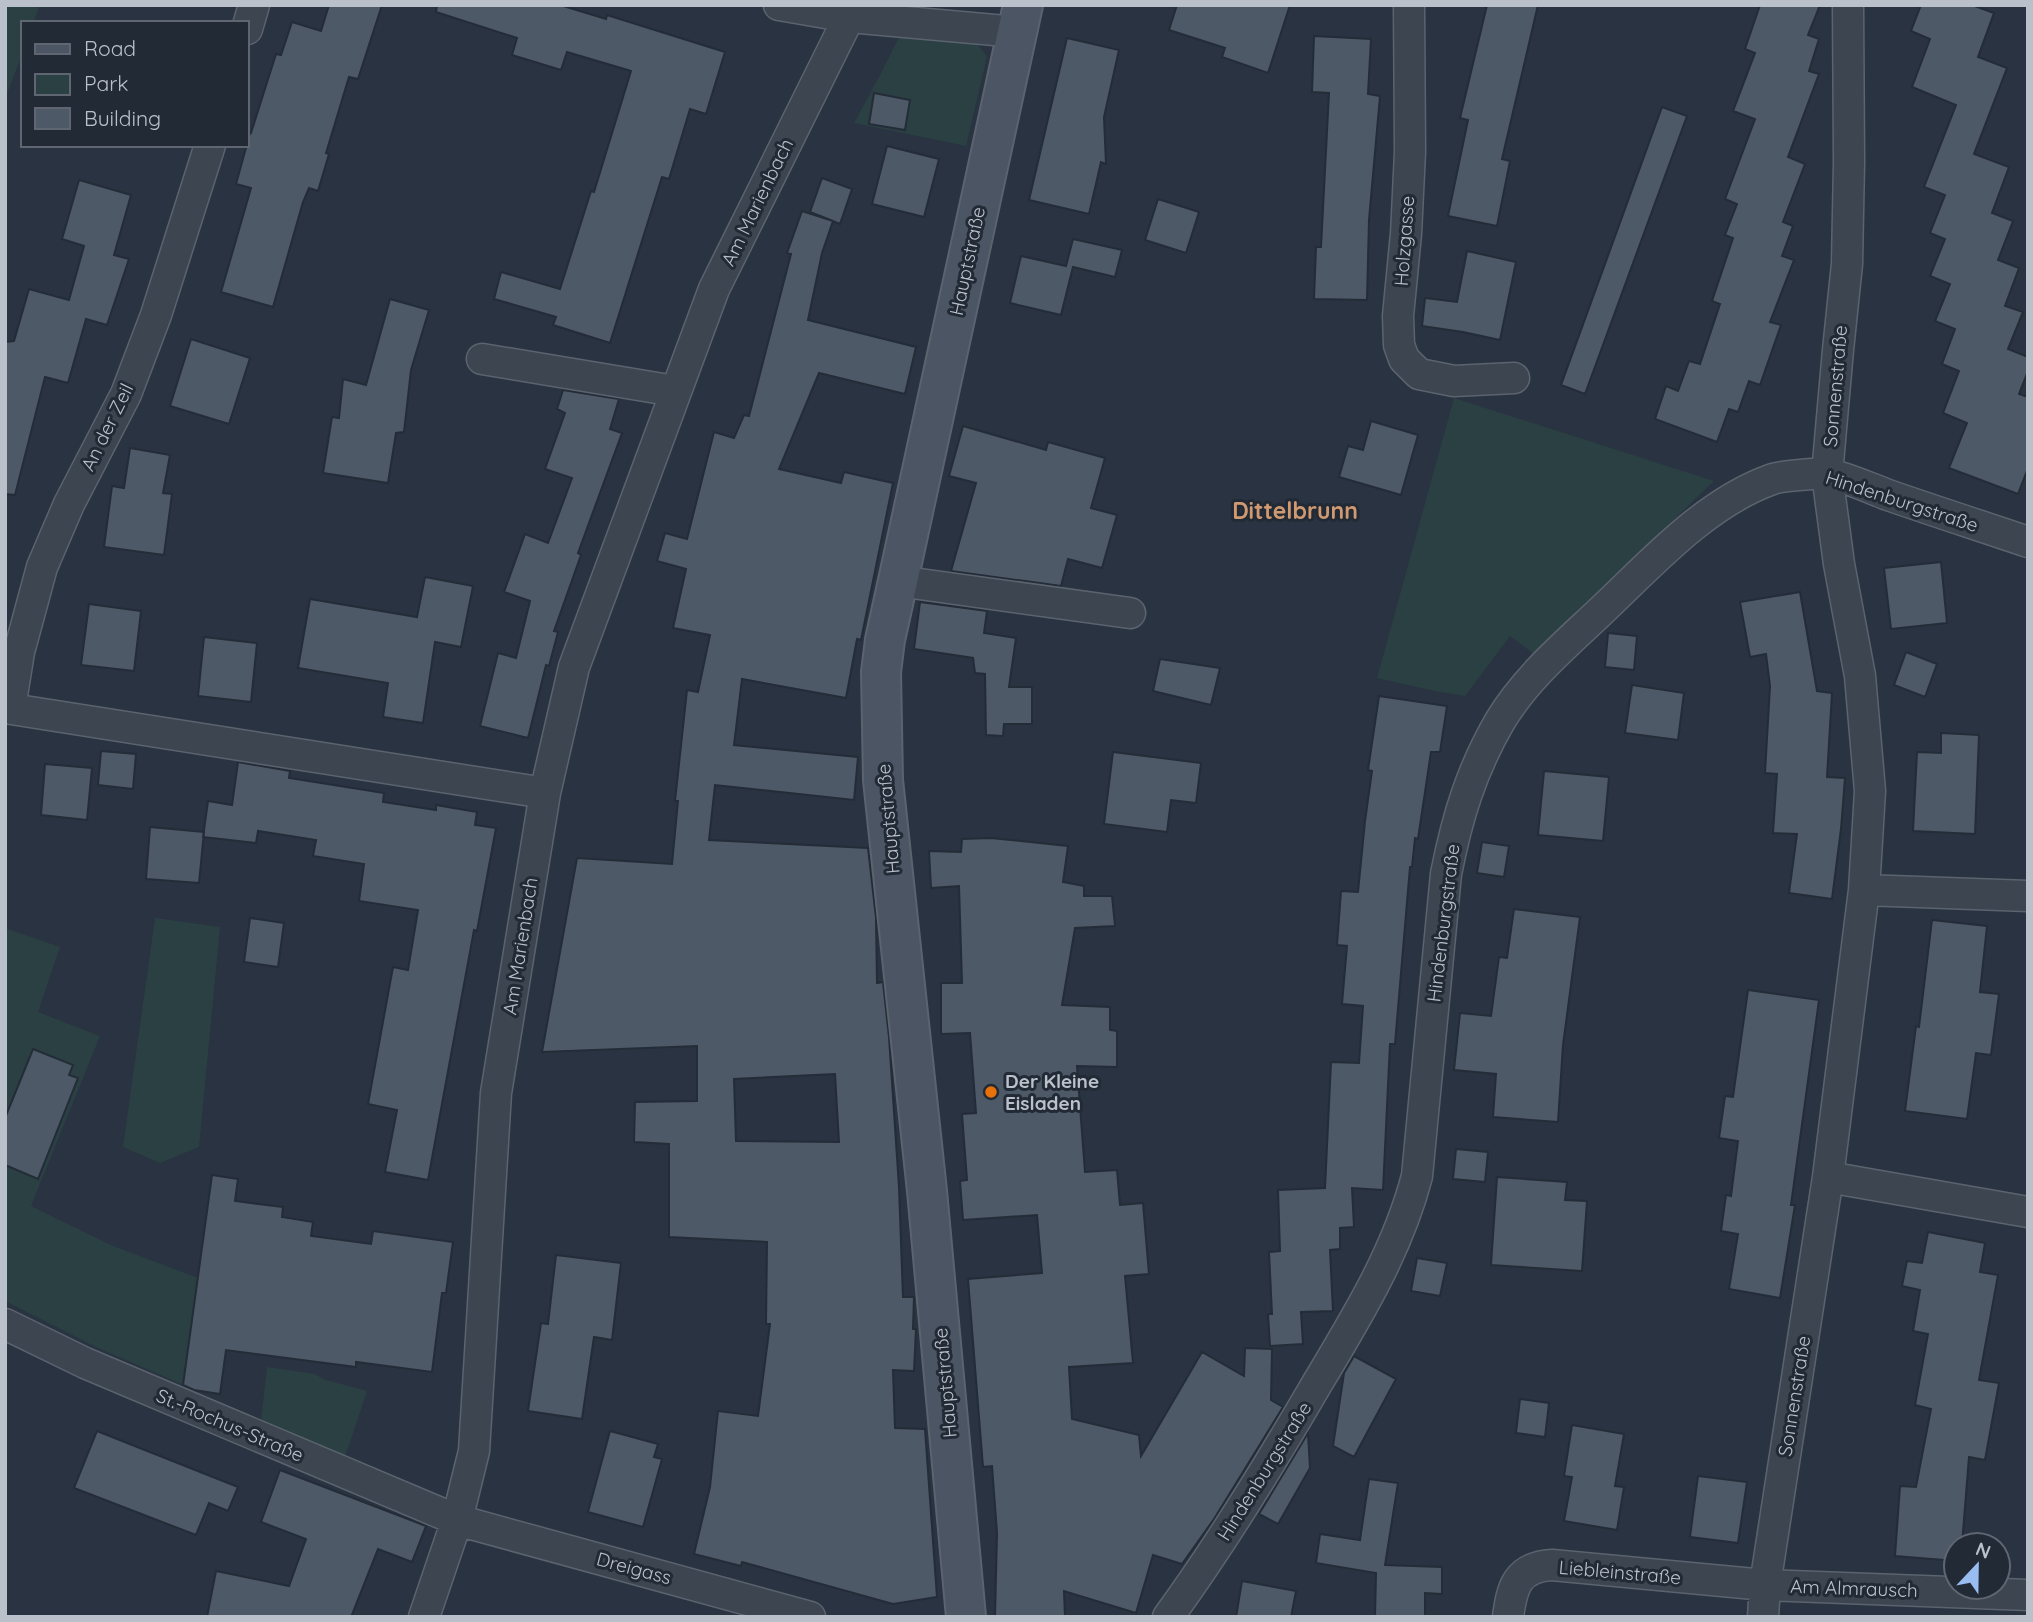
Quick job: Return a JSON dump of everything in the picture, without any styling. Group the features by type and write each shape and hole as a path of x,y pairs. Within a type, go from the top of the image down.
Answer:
{"street":[{"path":"248,26 254,5"},
{"path":"779,5 849,17 1020,18"},
{"name":"Holzgasse","path":"1409,5 1410,152 1398,316 1399,345 1404,359 1419,374 1454,381 1514,378"},
{"name":"Sonnenstraße","path":"1763,1617 1765,1585 1828,1177 1864,890 1870,791 1860,676 1839,564 1828,474 1847,264 1848,5"},
{"name":"Am Marienbach","path":"424,1617 457,1520 474,1451 496,1093 545,793 574,667 714,289 849,17"},
{"name":"Hauptstraße","path":"966,1617 927,1191 883,780 881,672 885,640 1020,18"},
{"name":"An der Zeil","path":"209,147 156,314 125,394 69,503 42,567 19,652 8,708 545,793"},
{"path":"482,359 675,391"},
{"name":"Hindenburgstraße","path":"1168,1617 1202,1571 1272,1461 1368,1298 1410,1205 1417,1176 1446,874 1455,828 1470,780 1502,719 1524,689 1561,649 1673,542 1707,515 1745,491 1773,478 1828,474 2028,542"},
{"path":"898,581 1130,613"},
{"path":"1864,890 2028,896"},
{"path":"1828,1177 2028,1212"},
{"name":"St.-Rochus-Straße","path":"5,1324 85,1363 457,1520"},
{"name":"Dreigass","path":"457,1520 810,1617"},
{"name":"Liebleinstraße","path":"1508,1617 1512,1590 1519,1579 1540,1566 1765,1585"},
{"name":"Am Almrausch","path":"1765,1585 2028,1595"}],"green space":[{"path":"5,5 40,5 34,21 21,21 21,57 5,99"},
{"path":"905,25 971,35 987,57 966,146 854,123"},
{"path":"1454,398 1714,481 1534,654 1510,636 1465,696 1377,678"},
{"path":"155,918 220,927 199,1147 160,1163 123,1147"},
{"path":"5,928 60,947 38,1012 100,1036 31,1206 113,1246 198,1278 184,1385 98,1348 5,1301"},
{"path":"267,1367 315,1374 323,1379 367,1391 345,1457 261,1421"}],"building":[{"path":"329,5 382,5 358,79 349,77 326,153 329,154 318,191 309,188 303,202 273,307 221,292 251,188 236,184 276,54 281,55 292,22 321,31"},
{"path":"437,5 560,5 606,19 607,15 725,52 706,114 690,109 669,179 662,177 610,343 553,325 556,317 494,299 501,272 560,289 591,191 594,192 631,71 567,52 561,70 512,55 517,38 436,12"},
{"path":"1177,5 1290,5 1268,73 1222,57 1225,48 1169,30"},
{"path":"1487,5 1538,5 1502,159 1510,161 1497,226 1448,216 1468,120 1460,118"},
{"path":"1760,5 1820,5 1808,35 1819,39 1809,71 1819,74 1788,157 1805,164 1783,222 1793,226 1782,256 1794,260 1770,322 1781,325 1760,385 1749,381 1738,412 1729,409 1717,442 1655,419 1666,386 1678,391 1689,361 1700,364 1720,304 1712,301 1733,238 1725,235 1737,204 1725,199 1755,119 1733,111 1755,53 1745,49"},
{"path":"1921,5 1972,5 1994,13 1978,57 2007,68 1974,154 2009,167 1992,213 2013,221 1998,260 2019,268 2005,306 2023,312 2008,349 2028,357 2028,371 2019,394 2028,397 2028,468 2018,494 1949,468 1967,423 1943,413 1959,371 1942,364 1955,329 1935,321 1950,284 1930,276 1945,239 1930,233 1945,195 1924,187 1956,105 1912,87 1930,39 1911,31"},
{"path":"1314,36 1371,39 1368,94 1380,96 1369,220 1367,300 1314,299 1316,247 1321,247 1329,93 1312,92"},
{"path":"1067,38 1119,50 1104,117 1106,164 1101,162 1089,214 1029,200"},
{"path":"874,93 910,100 905,130 869,124"},
{"path":"1662,107 1687,116 1585,394 1561,385"},
{"path":"887,146 939,159 924,217 872,204"},
{"path":"822,178 852,189 840,224 810,212"},
{"path":"79,180 131,195 114,255 129,259 107,325 86,319 68,383 45,377 15,495 5,494 5,342 14,341 29,289 69,300 84,246 62,239"},
{"path":"1158,199 1199,212 1186,253 1145,240"},
{"path":"802,211 833,221 822,253 808,320 916,347 905,394 819,373 779,469 841,483 844,472 893,483 861,640 857,639 846,698 742,679 734,745 858,757 854,800 715,785 709,840 868,848 876,918 877,983 883,982 889,1037 903,1297 914,1297 913,1329 916,1329 914,1371 893,1370 895,1428 925,1429 937,1597 893,1604 742,1562 741,1566 694,1554 710,1487 718,1411 758,1416 770,1324 766,1324 767,1242 669,1237 669,1144 634,1142 635,1102 697,1101 697,1046 542,1052 577,858 672,864 678,801 675,801 687,690 698,692 710,635 673,628 686,569 657,561 665,533 687,539 714,432 734,438 744,415 749,416 791,254 787,253","holes":["835,1074 839,1142 736,1141 734,1079"]},
{"path":"1073,239 1122,250 1115,277 1073,267 1061,315 1010,303 1021,256 1066,266"},
{"path":"1467,251 1516,262 1500,340 1422,326 1425,298 1457,302"},
{"path":"390,299 429,310 411,370 404,432 396,433 388,483 323,473 332,417 339,418 343,379 366,385"},
{"path":"191,339 250,358 229,424 170,406"},
{"path":"563,390 619,399 610,429 622,433 578,553 581,555 554,631 558,632 549,666 546,665 528,738 480,726 498,653 516,658 530,601 504,592 525,534 548,543 572,478 545,469 565,413 557,409"},
{"path":"1371,421 1418,435 1401,495 1339,477 1348,446 1363,450"},
{"path":"963,426 1046,450 1048,442 1105,458 1091,508 1117,515 1102,568 1068,559 1061,586 951,571 976,483 949,476"},
{"path":"130,448 170,455 163,493 172,494 164,555 104,547 112,486 124,488"},
{"path":"1941,562 1947,623 1891,629 1884,568"},
{"path":"425,577 473,586 461,647 435,642 423,723 383,717 388,683 298,668 310,599 417,617"},
{"path":"1800,592 1817,691 1832,693 1827,777 1845,778 1832,899 1789,893 1797,834 1773,833 1777,774 1765,773 1770,686 1766,654 1750,657 1740,602"},
{"path":"920,602 987,611 984,633 1016,638 1009,687 1032,687 1032,724 1004,724 1003,736 986,735 985,674 975,673 973,658 914,649"},
{"path":"89,604 141,611 134,671 81,665"},
{"path":"1608,633 1637,636 1634,670 1605,667"},
{"path":"204,637 257,643 251,702 198,696"},
{"path":"1906,652 1937,664 1925,697 1894,685"},
{"path":"1160,659 1220,668 1211,705 1153,691"},
{"path":"1632,685 1684,693 1678,740 1625,733"},
{"path":"1379,696 1447,706 1440,752 1431,752 1418,839 1415,838 1410,867 1395,1044 1390,1044 1383,1190 1352,1188 1354,1227 1340,1228 1340,1249 1330,1250 1333,1311 1301,1312 1303,1344 1270,1346 1268,1314 1272,1314 1269,1252 1280,1251 1278,1190 1325,1188 1331,1062 1359,1063 1363,1006 1342,1004 1347,946 1337,945 1341,891 1358,892 1372,771 1368,770"},
{"path":"1941,733 1979,735 1975,834 1913,831 1917,752 1941,753"},
{"path":"101,751 136,754 133,789 98,785"},
{"path":"1113,752 1201,763 1196,803 1171,800 1167,832 1104,824"},
{"path":"238,762 290,771 289,778 384,793 383,802 436,810 436,805 477,812 475,825 496,828 477,931 474,930 428,1180 385,1172 397,1110 368,1104 393,967 408,970 418,910 359,901 364,864 313,856 316,840 258,831 256,843 203,837 208,801 232,805"},
{"path":"45,764 92,768 87,820 41,815"},
{"path":"1544,771 1609,777 1603,841 1538,835"},
{"path":"150,827 204,832 199,883 146,879"},
{"path":"991,838 1068,846 1063,882 1084,886 1084,896 1112,896 1115,926 1075,928 1062,1005 1110,1007 1110,1030 1117,1031 1117,1067 1077,1066 1085,1172 1117,1170 1120,1205 1143,1203 1149,1274 1125,1276 1133,1363 1069,1367 1072,1419 1139,1435 1141,1456 1202,1352 1244,1376 1245,1348 1272,1349 1271,1400 1283,1407 1214,1519 1182,1564 1153,1555 1136,1613 1064,1591 1065,1617 995,1617 997,1533 992,1466 983,1467 968,1279 1042,1273 1037,1215 963,1220 960,1181 967,1180 962,1114 976,1113 970,1033 941,1034 941,983 962,983 959,886 931,888 929,851 961,852 962,839"},
{"path":"1482,842 1509,846 1504,877 1477,873"},
{"path":"1514,909 1580,917 1563,1045 1558,1122 1493,1117 1496,1074 1454,1070 1460,1013 1491,1016 1499,957 1507,958"},
{"path":"250,918 284,923 278,967 244,962"},
{"path":"1932,920 1987,926 1980,992 1999,994 1991,1055 1976,1053 1967,1119 1905,1111 1916,1026 1919,1027"},
{"path":"1748,990 1819,1000 1791,1205 1795,1205 1780,1298 1729,1289 1738,1234 1721,1231 1726,1195 1731,1196 1738,1141 1719,1138 1725,1096 1733,1097"},
{"path":"33,1049 73,1065 69,1075 78,1078 38,1179 5,1165 5,1118"},
{"path":"1456,1149 1488,1152 1485,1182 1453,1179"},
{"path":"212,1175 238,1179 235,1201 283,1207 282,1217 313,1222 311,1236 371,1244 373,1231 453,1242 446,1293 442,1293 432,1372 356,1362 356,1367 226,1350 220,1394 194,1390 183,1385"},
{"path":"1497,1177 1567,1182 1565,1200 1587,1201 1582,1271 1491,1265"},
{"path":"1928,1232 1985,1243 1980,1272 1998,1275 1979,1380 1999,1383 1985,1460 1969,1457 1963,1531 1942,1531 1942,1560 1895,1556 1900,1486 1916,1487 1931,1409 1915,1405 1928,1334 1913,1331 1920,1290 1902,1286 1907,1261 1922,1263"},
{"path":"556,1255 621,1263 612,1340 594,1337 582,1419 528,1411 541,1323 548,1324"},
{"path":"1417,1258 1447,1263 1440,1296 1411,1291"},
{"path":"1354,1356 1396,1379 1354,1457 1333,1446 1344,1373"},
{"path":"1520,1399 1549,1403 1545,1437 1516,1433"},
{"path":"1572,1425 1624,1434 1615,1486 1624,1487 1617,1530 1564,1521 1572,1477 1564,1476"},
{"path":"97,1431 238,1487 228,1511 209,1503 196,1535 74,1488"},
{"path":"610,1431 658,1444 654,1457 662,1459 643,1527 588,1512"},
{"path":"1308,1433 1310,1468 1278,1524 1259,1514"},
{"path":"280,1470 426,1526 412,1562 378,1549 351,1617 207,1617 216,1571 289,1586 306,1539 261,1522"},
{"path":"1698,1476 1747,1482 1738,1543 1690,1537"},
{"path":"1369,1479 1398,1483 1385,1565 1442,1567 1442,1594 1425,1593 1425,1617 1375,1617 1376,1573 1316,1563 1320,1534 1360,1540"},
{"path":"1242,1581 1296,1591 1291,1617 1236,1617"}],"place":[{"name":"Der Kleine Eisladen","path":"991,1092"}],"district":[{"name":"Dittelbrunn","path":"1295,510"}]}
